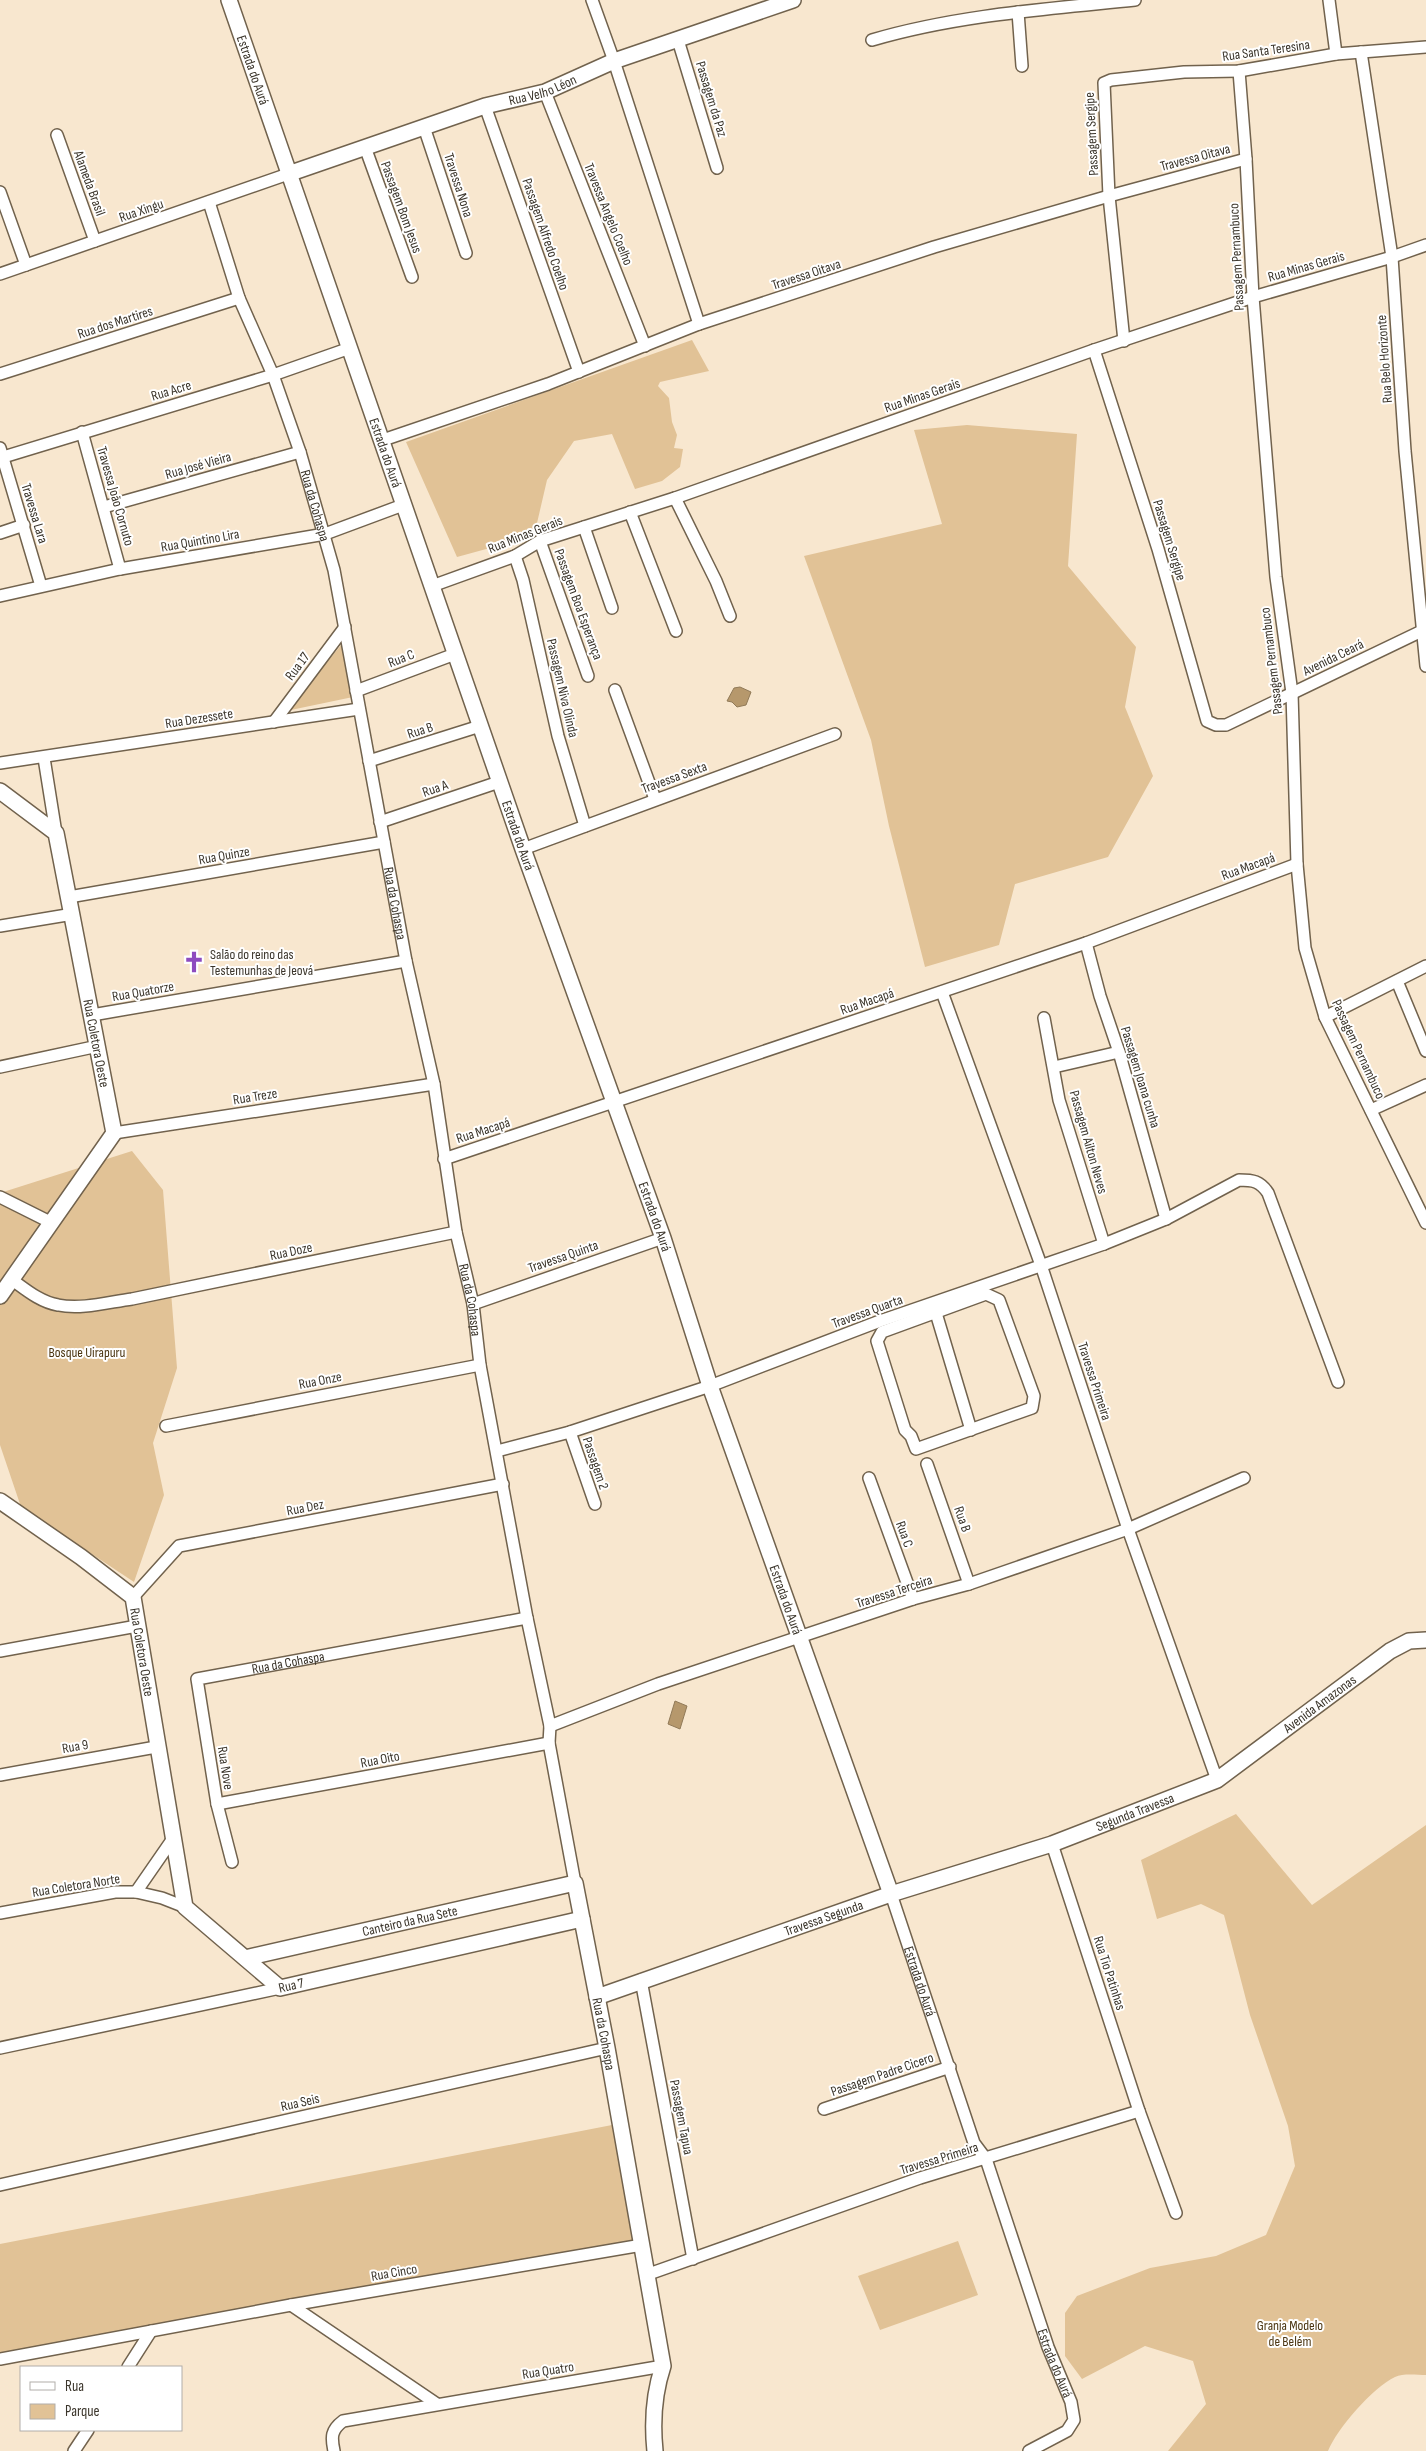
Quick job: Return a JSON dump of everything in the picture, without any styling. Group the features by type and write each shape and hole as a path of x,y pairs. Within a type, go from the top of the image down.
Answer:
{"street":[{"name":"Estrada do Aurá","path":"230,0 383,440 403,505 499,782 663,1238 710,1386 799,1639 892,1894 974,2143 986,2159 1048,2346 1071,2402 1074,2420 1067,2431 1029,2451"},
{"path":"592,0 614,61 699,324"},
{"name":"Rua Velho Léon","path":"291,173 485,106 545,92 614,61 793,0"},
{"path":"872,40 917,28 1018,12 1135,0"},
{"path":"1329,0 1336,54"},
{"path":"1018,12 1022,66"},
{"name":"Passagem da Paz","path":"678,40 718,168"},
{"name":"Rua Santa Teresina","path":"1111,80 1184,72 1239,72 1336,54 1426,47"},
{"name":"Rua Belo Horizonte","path":"1361,52 1392,257 1405,451 1424,630 1426,666"},
{"name":"Passagem Pernambuco","path":"1239,72 1246,159 1253,297 1276,577 1292,693 1297,864 1306,948 1324,1017 1426,1222"},
{"name":"Passagem Sergipe","path":"1111,80 1104,83 1103,87 1109,196 1124,341"},
{"name":"Travessa Angelo Coelho","path":"545,92 645,346"},
{"name":"Passagem Alfredo Coelho","path":"485,106 579,372"},
{"name":"Travessa Nona","path":"424,127 466,253"},
{"name":"Alameda Brasil","path":"57,135 95,241"},
{"name":"Passagem Bom Jesus","path":"365,147 412,277"},
{"name":"Travessa Oitava","path":"383,440 579,372 699,324 934,247 1109,196 1246,159"},
{"name":"Rua Xingu","path":"0,274 95,241 119,227 209,202 291,173"},
{"path":"0,192 26,265"},
{"name":"Rua da Cohaspa","path":"209,202 239,298 273,375 300,452 325,534 345,627 406,961 434,1084 456,1232 473,1304 480,1365 498,1451 527,1618 550,1726 549,1743 608,2048 663,2366 654,2404 656,2451"},
{"name":"Rua Minas Gerais","path":"432,586 515,556 540,541 675,498 1094,350 1253,297 1392,257 1426,245"},
{"name":"Rua dos Martires","path":"0,374 239,298"},
{"name":"Rua Acre","path":"1,455 273,375 350,348"},
{"name":"Passagem Sergipe","path":"1094,350 1158,549 1203,710 1207,721 1216,725 1226,725"},
{"name":"Travessa João Cornuto","path":"82,432 120,569"},
{"name":"Rua José Vieira","path":"104,507 300,452"},
{"name":"Travessa Lara","path":"1,455 24,525 41,586"},
{"path":"675,498 716,581 730,616"},
{"name":"Rua Quintino Lira","path":"0,596 120,569 325,534 403,505"},
{"path":"630,512 676,631"},
{"path":"0,533 24,525"},
{"path":"584,527 612,608"},
{"name":"Passagem Boa Esperança","path":"540,541 588,676"},
{"name":"Passagem Niva Olinda","path":"515,556 523,580 558,736 585,826"},
{"name":"Rua 17","path":"274,722 345,627"},
{"name":"Avenida Ceará","path":"1226,725 1424,630"},
{"name":"Rua C","path":"356,691 455,654"},
{"path":"615,690 655,799"},
{"name":"Rua Dezessete","path":"0,763 44,758 360,708"},
{"name":"Rua B","path":"369,761 480,726"},
{"name":"Travessa Sexta","path":"523,849 835,734"},
{"name":"Rua Coletora Oeste","path":"44,758 56,833 114,1133"},
{"name":"Rua A","path":"380,822 499,782"},
{"path":"4,798 56,833"},
{"name":"Rua Quinze","path":"69,897 384,842"},
{"name":"Rua Macapá","path":"444,1159 1086,943 1297,864"},
{"path":"0,926 73,914"},
{"name":"Passagem Joana cunha","path":"1086,943 1166,1219"},
{"name":"Rua Quatorze","path":"92,1015 406,961"},
{"path":"1324,1017 1426,966"},
{"path":"1397,981 1426,1052"},
{"name":"Travessa Primeira","path":"942,992 1041,1266 1128,1529 1217,1780"},
{"name":"Passagem Ailton Neves","path":"1044,1018 1059,1100 1104,1244"},
{"path":"0,1067 98,1046"},
{"path":"1054,1067 1119,1052"},
{"name":"Rua Treze","path":"114,1133 434,1084"},
{"path":"1371,1110 1426,1084"},
{"path":"0,1296 114,1133"},
{"name":"Travessa Quarta","path":"498,1451 570,1432 881,1327 1166,1219 1239,1180 1253,1180 1262,1184 1268,1193 1338,1382"},
{"path":"0,1197 52,1223"},
{"name":"Rua Doze","path":"11,1278 34,1296 58,1305 81,1305 132,1299 456,1232"},
{"name":"Travessa Quinta","path":"473,1304 663,1238"},
{"path":"986,1294 999,1300 1034,1396 1032,1408 916,1449 911,1436 906,1430 877,1341 881,1327 936,1313 986,1294"},
{"path":"936,1313 971,1430"},
{"name":"Rua Onze","path":"166,1426 480,1365"},
{"name":"Passagem 2","path":"570,1432 595,1504"},
{"name":"Rua B","path":"927,1464 969,1584"},
{"name":"Rua C","path":"869,1478 913,1600"},
{"name":"Travessa Terceira","path":"550,1726 658,1684 913,1600 969,1584 1128,1529 1244,1478"},
{"name":"Rua Dez","path":"133,1597 179,1546 504,1484"},
{"name":"Rua Coletora Oeste","path":"0,1501 81,1557 133,1597 156,1747 185,1907"},
{"name":"Rua da Cohaspa","path":"197,1679 527,1618"},
{"path":"0,1651 137,1626"},
{"name":"Avenida Amazonas","path":"1217,1780 1390,1651 1410,1641 1426,1640"},
{"name":"Rua Nove","path":"197,1679 217,1804 232,1862"},
{"name":"Rua Oito","path":"217,1804 549,1743"},
{"name":"Rua 9","path":"0,1775 156,1747"},
{"name":"Segunda Travessa","path":"1052,1844 1217,1780"},
{"path":"136,1892 172,1840"},
{"name":"Travessa Segunda","path":"597,1997 640,1980 892,1894 1052,1844"},
{"name":"Rua Tio Patinhas","path":"1052,1844 1139,2111"},
{"name":"Canteiro da Rua Sete","path":"245,1958 575,1883"},
{"name":"Rua Coletora Norte","path":"0,1913 115,1892 136,1892 162,1898 185,1907"},
{"path":"185,1907 280,1988"},
{"name":"Rua 7","path":"0,2048 280,1988 582,1919"},
{"name":"Passagem Tapua","path":"640,1980 693,2259"},
{"name":"Rua Seis","path":"0,2185 608,2048"},
{"name":"Passagem Padre Cicero","path":"824,2109 950,2067"},
{"path":"1139,2111 1176,2213"},
{"name":"Travessa Primeira","path":"646,2276 920,2178 1139,2111"},
{"name":"Rua Cinco","path":"0,2359 291,2305 642,2245"},
{"path":"291,2305 437,2404"},
{"path":"129,2366 151,2331"},
{"name":"Rua Quatro","path":"334,2451 332,2438 334,2428 343,2421 663,2366"},
{"path":"74,2451 87,2431"}],"green space":[{"path":"692,340 709,371 660,382 658,386 669,398 672,422 677,435 674,448 683,449 680,467 662,481 635,489 612,434 574,441 547,480 534,536 457,557 406,442"},
{"path":"967,425 1077,434 1068,566 1136,647 1125,707 1153,776 1108,857 1015,884 999,945 925,967 889,826 871,740 804,556 942,524 914,430"},
{"path":"342,644 353,697 286,711"},
{"name":"Bosque Uirapuru","path":"132,1151 163,1190 177,1368 153,1443 164,1495 134,1582 21,1507 0,1445 0,1193"},
{"name":"Granja Modelo de Belém","path":"1236,1814 1312,1905 1426,1825 1426,2375 1402,2375 1386,2382 1347,2421 1328,2451 1168,2451 1206,2404 1193,2361 1145,2346 1082,2379 1065,2356 1065,2313 1077,2296 1150,2268 1216,2256 1266,2235 1295,2166 1288,2126 1250,2015 1224,1915 1201,1904 1157,1919 1141,1860"},
{"path":"612,2125 634,2248 0,2356 0,2244"},
{"path":"958,2241 978,2295 880,2330 858,2276"}],"shaded area":[{"path":"740,687 751,692 746,705 737,707 732,702 727,701 734,688"},
{"path":"675,1701 687,1706 680,1729 668,1724"}],"place":[{"name":"Salão do reino das Testemunhas de Jeová","path":"194,962"}]}
